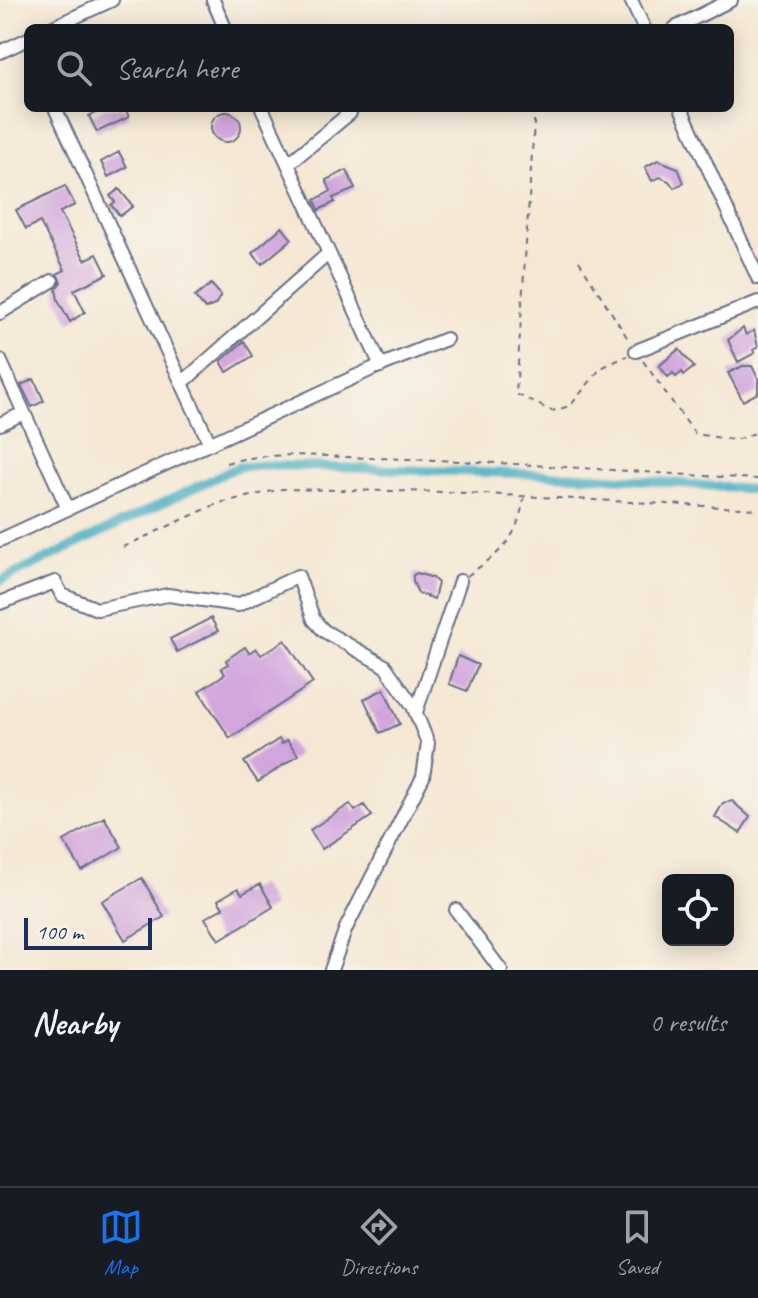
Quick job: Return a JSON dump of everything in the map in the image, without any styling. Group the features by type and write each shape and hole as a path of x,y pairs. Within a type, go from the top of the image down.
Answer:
{"street":[{"path":"60,24 112,0"},
{"path":"213,0 223,24"},
{"path":"631,0 642,24"},
{"path":"683,24 731,0"},
{"path":"0,52 24,44"},
{"path":"57,112 210,444"},
{"path":"264,112 381,366"},
{"path":"683,112 758,278"},
{"path":"288,164 350,113"},
{"path":"182,383 329,253"},
{"path":"0,313 52,281"},
{"path":"636,351 758,302"},
{"path":"0,540 446,339"},
{"path":"0,360 68,509"},
{"path":"0,424 24,413"},
{"path":"0,603 55,582 62,595 97,609 168,595 238,605 298,576 314,620 324,631 385,666 416,712 428,743 423,777 346,928 331,970"},
{"path":"416,712 460,581"},
{"path":"456,910 501,970"}],"path":[{"path":"535,112 516,394 552,411 570,406 601,368 636,351"},
{"path":"579,261 636,351 695,434 735,440 758,432"},
{"path":"226,463 253,457 302,456 443,459 758,479"},
{"path":"123,547 219,503 282,489 758,509"},
{"path":"460,581 504,551 512,540 524,498"}],"building":[{"path":"98,112 127,112 129,117 97,132 89,116"},
{"path":"226,112 237,116 241,127 237,138 226,142 215,138 211,127 215,116"},
{"path":"119,152 127,167 108,177 101,162"},
{"path":"658,160 678,168 684,183 674,188 669,181 660,177 652,181 645,167"},
{"path":"347,170 355,189 333,198 335,202 319,210 315,200 331,191 326,180"},
{"path":"65,186 75,205 60,212 85,260 97,254 107,274 74,290 85,312 70,322 58,300 56,289 61,282 57,274 65,270 40,222 26,229 16,210"},
{"path":"119,189 133,206 120,216 111,205 115,202 110,196"},
{"path":"282,227 292,239 262,264 252,253"},
{"path":"211,284 221,295 215,305 205,309 195,297"},
{"path":"743,328 746,335 754,330 758,347 753,350 755,353 738,362 728,340"},
{"path":"244,341 253,356 227,372 221,361"},
{"path":"679,349 694,367 684,375 682,372 676,377 673,373 668,377 659,366"},
{"path":"743,366 752,366 758,378 758,393 743,401 728,373"},
{"path":"34,379 44,401 32,407 21,385"},
{"path":"417,573 438,583 434,599 418,593 413,582 413,575"},
{"path":"211,618 218,631 177,652 170,639"},
{"path":"285,640 313,683 230,738 199,691 225,674 221,668 228,664 226,660 245,647 249,653 256,648 261,655"},
{"path":"458,656 478,665 467,691 449,684"},
{"path":"384,689 400,724 380,733 364,699"},
{"path":"279,739 282,744 287,740 298,755 258,782 244,762"},
{"path":"732,801 750,817 740,833 715,817 723,803"},
{"path":"350,804 355,811 364,805 372,816 322,849 310,830"},
{"path":"104,817 122,847 82,871 64,841"},
{"path":"142,878 164,917 125,940 102,901"},
{"path":"260,884 273,907 219,940 205,918 223,908 218,900 238,888 242,894"}],"waterway":[{"path":"0,581 238,467 262,465 591,476 758,490"}]}
